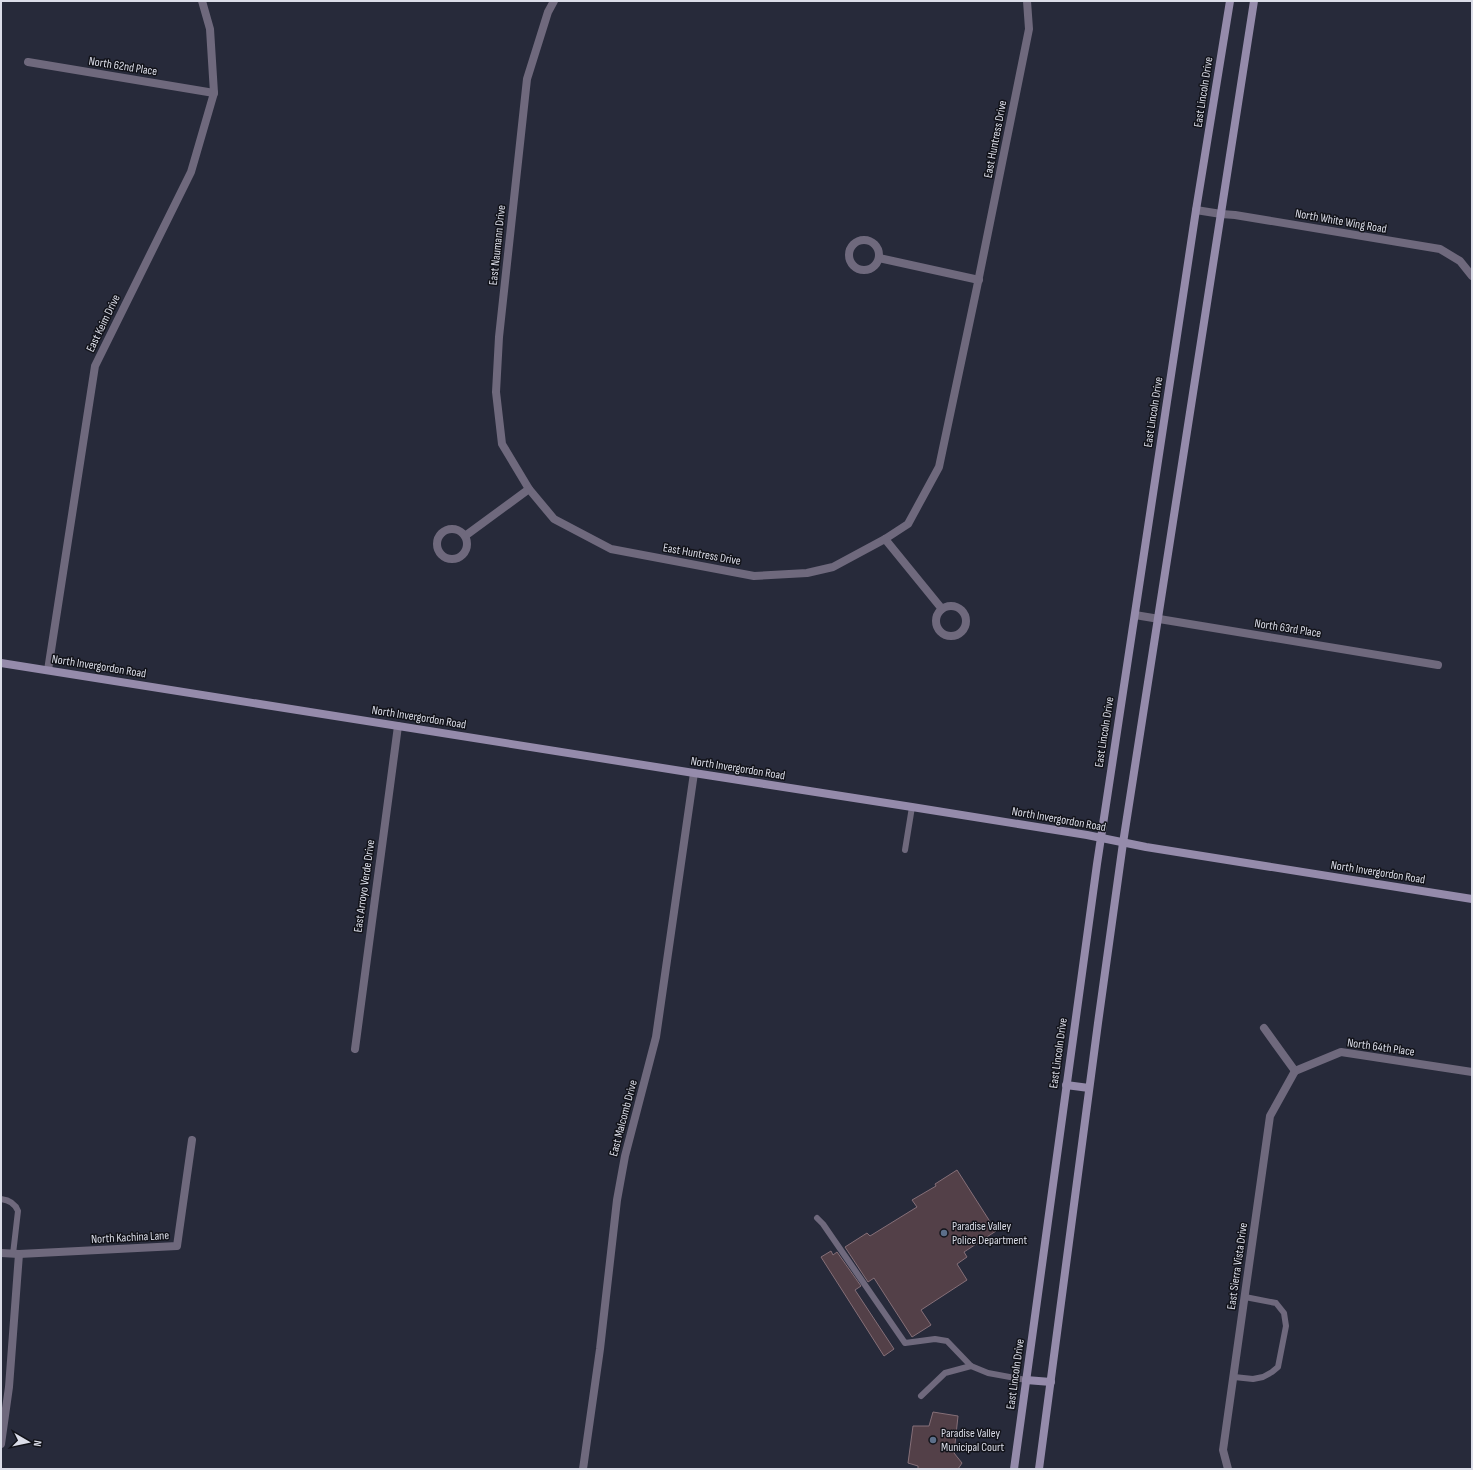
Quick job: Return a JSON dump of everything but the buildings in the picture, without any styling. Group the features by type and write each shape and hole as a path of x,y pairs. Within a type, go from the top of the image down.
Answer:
{"main road":[{"name":"East Lincoln Drive","path":"1014,1469 1101,838 1196,210 1230,1"},
{"path":"1039,1469 1089,1088 1124,843 1254,1"},
{"name":"North Invergordon Road","path":"1,663 694,774 912,807 1472,899"},
{"path":"1066,1085 1089,1088"},
{"path":"1026,1380 1051,1382"}],"street":[{"name":"East Keim Drive","path":"48,670 96,366 191,172 214,93 210,29 202,1"},
{"name":"East Naumann Drive","path":"529,489 502,444 496,392 499,337 527,79 548,12 554,1"},
{"name":"East Huntress Drive","path":"529,489 554,519 611,549 754,576 808,573 833,567 885,539 908,524 939,467 979,280 1029,29 1027,1"},
{"name":"North 62nd Place","path":"28,62 214,93"},
{"name":"North White Wing Road","path":"1196,210 1235,215 1440,249 1460,261 1472,276"},
{"path":"879,258 979,280"},
{"path":"465,536 529,489"},
{"path":"885,539 942,609"},
{"name":"North 63rd Place","path":"1135,615 1438,665"},
{"name":"East Arroyo Verde Drive","path":"355,1049 398,726"},
{"name":"East Malcomb Drive","path":"583,1469 600,1349 617,1200 625,1156 656,1037 694,774"},
{"path":"1264,1028 1295,1071"},
{"name":"North 64th Place","path":"1295,1071 1341,1052 1472,1072"},
{"name":"East Sierra Vista Drive","path":"1228,1469 1223,1450 1270,1116 1295,1071"},
{"name":"North Kachina Lane","path":"1,1253 16,1254 177,1246 192,1140"},
{"path":"1,1444 9,1387 16,1254"}],"lane":[{"path":"905,850 912,807"},
{"path":"1,1199 8,1200 16,1205 18,1211 16,1254"},
{"path":"817,1218 827,1230 905,1343 935,1340 947,1341 972,1366 988,1373 1026,1380"},
{"path":"1234,1377 1263,1378 1272,1372 1278,1366 1286,1326 1284,1313 1276,1304 1244,1297"},
{"path":"921,1396 945,1373 972,1366"}],"place":[{"name":"Paradise Valley Police Department","path":"944,1233"},
{"name":"Paradise Valley Municipal Court","path":"933,1440"}]}
